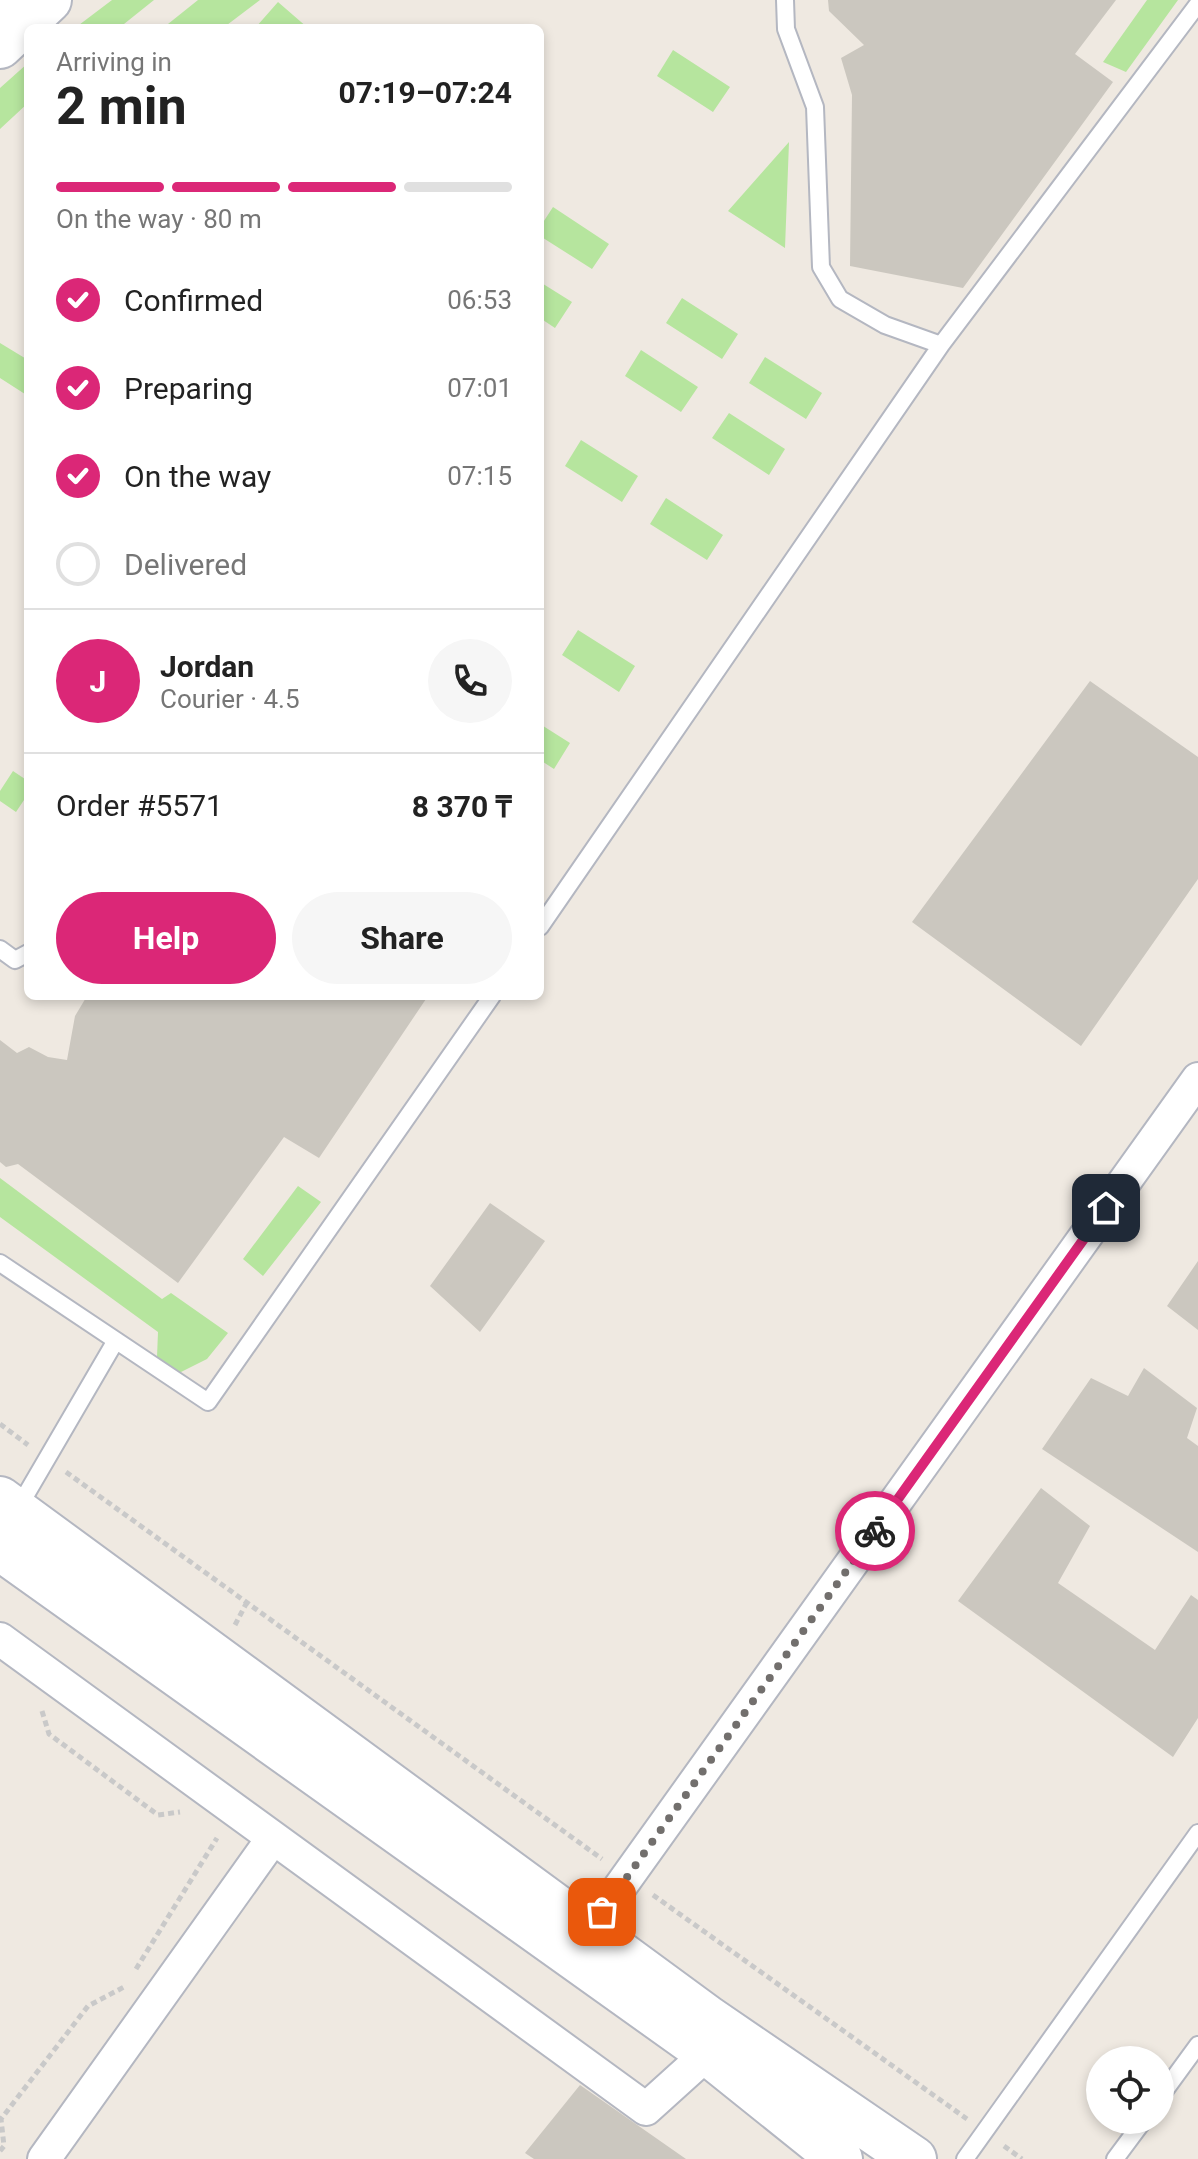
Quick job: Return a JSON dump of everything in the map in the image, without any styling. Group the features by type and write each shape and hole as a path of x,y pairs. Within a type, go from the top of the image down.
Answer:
{"street":[{"path":"590,1929 1198,1079"},
{"path":"5,1519 590,1929 709,2019 914,2159"},
{"path":"5,1519 708,2053 840,2159"},
{"path":"0,1639 265,1850 646,2109 708,2053"},
{"path":"44,2159 265,1850"}],"lane":[{"path":"785,0 786,29 815,107 821,267 840,299 885,325 941,345"},
{"path":"544,921 941,345 1198,4"},
{"path":"0,949 15,960 24,955"},
{"path":"0,1263 208,1402 489,1000"},
{"path":"5,1519 115,1342"},
{"path":"965,2159 1198,1833"},
{"path":"1174,2078 1198,2045"},
{"path":"1115,2159 1134,2134"}],"path":[{"path":"0,1424 1022,2159"},
{"path":"31,1702 41,1709 49,1734 158,1815 187,1811"},
{"path":"208,1828 219,1836 265,1850"},
{"path":"0,2151 4,2146 1,2119 88,2006 124,1988 219,1836"}],"green space":[{"path":"112,0 154,0 124,24 80,24"},
{"path":"198,0 260,0 228,24 168,24"},
{"path":"1147,0 1178,0 1126,72 1103,62"},
{"path":"278,2 303,24 259,24"},
{"path":"673,50 730,87 713,112 657,76"},
{"path":"24,67 24,107 0,129 0,88"},
{"path":"789,142 785,248 728,211"},
{"path":"553,207 609,244 592,269 544,239 544,221"},
{"path":"544,284 572,302 555,328 544,321"},
{"path":"682,298 738,334 722,359 666,323"},
{"path":"0,343 24,358 24,393 0,378"},
{"path":"641,350 698,387 681,412 625,376"},
{"path":"765,357 822,393 806,419 749,383"},
{"path":"729,413 785,449 769,475 712,438"},
{"path":"581,440 638,476 622,502 565,466"},
{"path":"666,498 723,535 707,560 650,524"},
{"path":"578,630 635,666 619,692 562,655"},
{"path":"544,727 570,743 554,769 544,763"},
{"path":"13,771 24,778 24,800 16,812 0,801 0,791"},
{"path":"0,1178 162,1299 171,1293 228,1333 207,1359 179,1373 157,1357 158,1332 0,1217"},
{"path":"298,1186 321,1202 263,1276 243,1259"}],"building":[{"path":"828,0 1116,0 1075,54 1113,82 963,288 850,266 852,95 841,58 864,45 829,11"},
{"path":"1090,681 1198,757 1198,879 1081,1046 912,922"},
{"path":"85,1000 425,1000 319,1158 284,1137 178,1283 18,1164 6,1167 0,1162 0,1040 17,1053 29,1047 48,1057 67,1060 75,1016"},
{"path":"490,1203 545,1241 480,1332 430,1286"},
{"path":"1198,1261 1198,1330 1167,1306"},
{"path":"1144,1368 1197,1408 1187,1438 1198,1446 1198,1552 1042,1449 1091,1378 1128,1396"},
{"path":"1041,1488 1090,1526 1058,1583 1155,1650 1191,1595 1198,1600 1198,1718 1173,1757 958,1601"},
{"path":"580,2085 686,2159 534,2159 525,2153"}],"way so far":[{"path":"602,1912 875,1531"}],"route":[{"path":"875,1531 1106,1208"}]}
